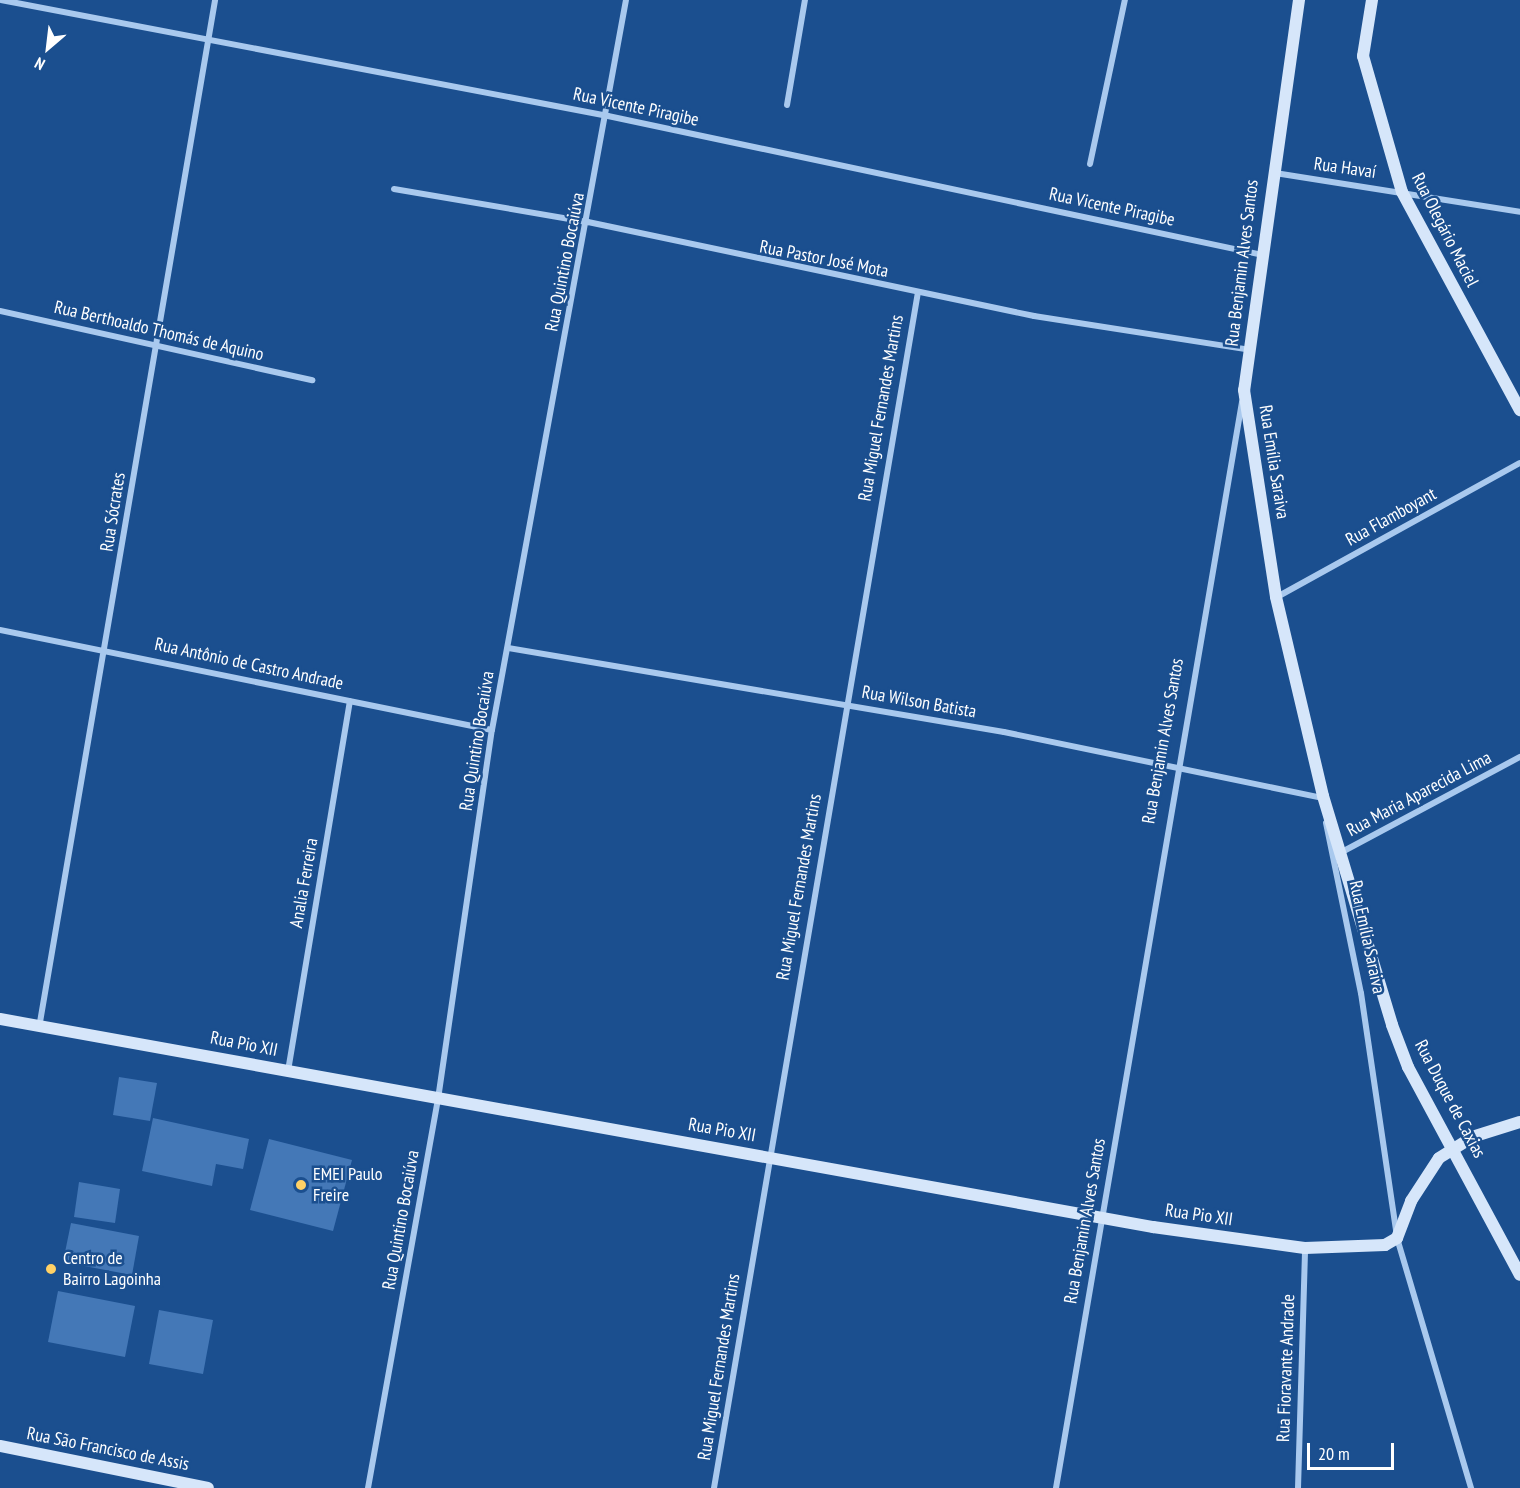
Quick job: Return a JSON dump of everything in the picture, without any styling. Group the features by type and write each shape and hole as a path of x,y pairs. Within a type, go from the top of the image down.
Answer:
{"street":[{"name":"Rua Vicente Piragibe","path":"1,0 208,36 608,116 1263,255"},
{"name":"Rua Sócrates","path":"39,1028 214,0"},
{"name":"Rua Quintino Bocaiúva","path":"368,1488 438,1099 492,730 608,116 626,0"},
{"path":"787,105 805,0"},
{"path":"1090,164 1125,0"},
{"name":"Rua Benjamin Alves Santos","path":"1056,1488 1105,1217 1175,768 1244,390 1263,255 1271,172 1299,0"},
{"name":"Rua Olegário Maciel","path":"1372,0 1363,56 1402,192 1520,410"},
{"name":"Rua Havaí","path":"1271,172 1520,212"},
{"name":"Rua Pastor José Mota","path":"394,189 588,222 918,292 1250,350"},
{"name":"Rua Miguel Fernandes Martins","path":"714,1488 918,292"},
{"name":"Rua Berthoaldo Thomás de Aquino","path":"0,311 154,347 312,380"},
{"name":"Rua Emília Saraiva","path":"1244,390 1276,597 1323,796"},
{"name":"Rua Flamboyant","path":"1276,597 1520,463"},
{"name":"Rua Antônio de Castro Andrade","path":"0,630 104,649 492,730"},
{"name":"Rua Wilson Batista","path":"508,648 846,705 1323,796"},
{"name":"Analia Ferreira","path":"288,1071 351,700"},
{"name":"Rua Maria Aparecida Lima","path":"1335,855 1520,757"},
{"name":"Rua Duque de Caxias","path":"1323,796 1335,855 1408,1067 1455,1145 1520,1275"},
{"name":"Rua Emília Saraiva","path":"1335,855 1363,1004 1397,1238 1471,1488"},
{"name":"Rua Pio XII","path":"0,1019 39,1028 1105,1217 1305,1248 1369,1249 1397,1238"},
{"path":"1397,1238 1424,1176 1455,1145 1520,1122"},
{"name":"Rua Fioravante Andrade","path":"1298,1488 1305,1248"},
{"name":"Rua São Francisco de Assis","path":"0,1446 208,1488"}],"building":[{"path":"119,1077 157,1083 150,1121 113,1115"},
{"path":"153,1118 249,1139 243,1169 216,1164 212,1186 142,1171"},
{"name":"EMEI Paulo Freire","path":"269,1139 352,1160 333,1231 250,1210"},
{"path":"79,1182 120,1189 115,1223 74,1217"},
{"path":"71,1223 139,1236 132,1275 63,1262"},
{"path":"58,1291 135,1306 125,1357 48,1342"},
{"path":"159,1310 213,1320 203,1374 149,1364"}],"place":[{"name":"EMEI Paulo Freire","path":"301,1185"},
{"name":"Centro de Bairro Lagoinha","path":"51,1269"}]}
